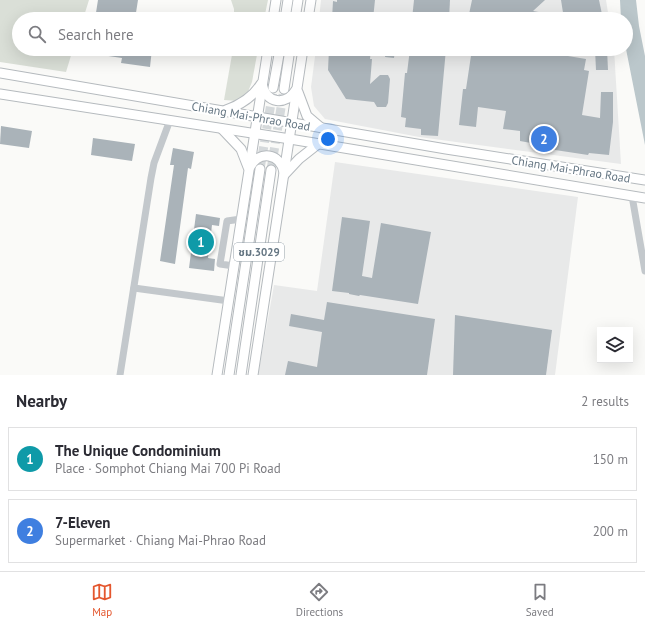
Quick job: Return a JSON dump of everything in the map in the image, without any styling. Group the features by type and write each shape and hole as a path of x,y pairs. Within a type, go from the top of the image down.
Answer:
{"main road":[{"path":"274,12 276,0"},
{"path":"286,12 288,0"},
{"path":"296,12 298,0"},
{"path":"309,12 311,0"},
{"path":"217,375 267,56"},
{"path":"273,88 279,56"},
{"path":"284,89 289,56"},
{"path":"253,375 302,56"},
{"name":"Chiang Mai-Phrao Road","path":"0,73 321,128 643,180"},
{"path":"262,83 266,94 270,98 280,101 290,98 297,89"},
{"path":"224,111 238,106 248,99 258,90 262,83"},
{"path":"297,89 307,116 321,128"},
{"name":"Chiang Mai-Phrao Road","path":"0,94 290,139 639,197"},
{"path":"222,129 241,148 248,170"},
{"path":"283,176 299,159 318,144"},
{"path":"248,170 254,161 259,158 269,156 279,161 284,171 283,176"},
{"name":"ชม.3029","path":"229,375 260,169"},
{"name":"ชม.3029","path":"241,375 271,170"}],"street":[{"path":"120,375 151,178 154,163 170,120"},
{"path":"639,197 645,271"},
{"path":"234,266 220,264 227,222 241,220"},
{"path":"134,288 229,301"}],"shaded area":[{"path":"0,0 89,0 85,12 12,12 12,56 71,56 66,72 0,62"},
{"path":"231,0 268,0 265,12 234,12"},
{"path":"321,0 606,0 608,12 320,12"},
{"path":"620,0 636,0 645,56 645,145 627,56 633,56 633,12 621,12"},
{"path":"232,56 257,56 252,82 247,94 238,101 224,100"},
{"path":"315,56 614,56 621,164 419,137 325,119 314,106 311,87"},
{"path":"335,162 578,197 555,375 258,375 274,285 317,291"}],"building":[{"path":"98,0 138,0 136,12 96,12"},
{"path":"337,0 375,0 374,12 332,12 333,1 337,2"},
{"path":"414,0 450,0 449,12 413,12"},
{"path":"472,0 545,0 533,11 539,12 469,12"},
{"path":"561,0 599,0 602,12 563,12"},
{"path":"108,56 151,56 150,67 121,63 122,58"},
{"path":"329,56 370,56 370,59 372,59 370,84 380,75 388,75 390,79 388,103 386,107 377,107 374,102 346,99 328,70"},
{"path":"385,56 394,56 394,58"},
{"path":"409,56 445,56 438,136 421,135 421,129 405,127 406,118 401,117 405,73 407,73"},
{"path":"471,56 568,56 586,59 584,70 589,71 582,115 600,118 601,92 613,92 613,122 609,155 589,153 588,155 542,148 542,145 520,141 520,131 503,129 506,111 478,107 476,127 459,125 463,89 466,89"},
{"path":"595,56 607,56 608,70 596,70"},
{"path":"1,126 32,131 29,148 0,144"},
{"path":"93,138 135,144 132,161 91,155"},
{"path":"173,148 194,152 191,169 188,168 175,264 160,261 174,165 170,165"},
{"path":"196,214 220,218 219,226 212,225 208,258 215,259 214,271 189,268"},
{"path":"342,217 370,221 362,276 372,278 381,223 431,232 418,304 332,291"},
{"path":"327,302 435,319 427,375 285,375 288,361 317,367 322,332 289,326 291,314 324,320"},
{"path":"455,315 552,330 546,375 453,375"}],"tunnel":[{"path":"271,170 284,89"},
{"path":"260,169 273,91"}],"place":[{"name":"7-Eleven","path":"544,139"},
{"name":"The Unique Condominium","path":"201,242"}]}
